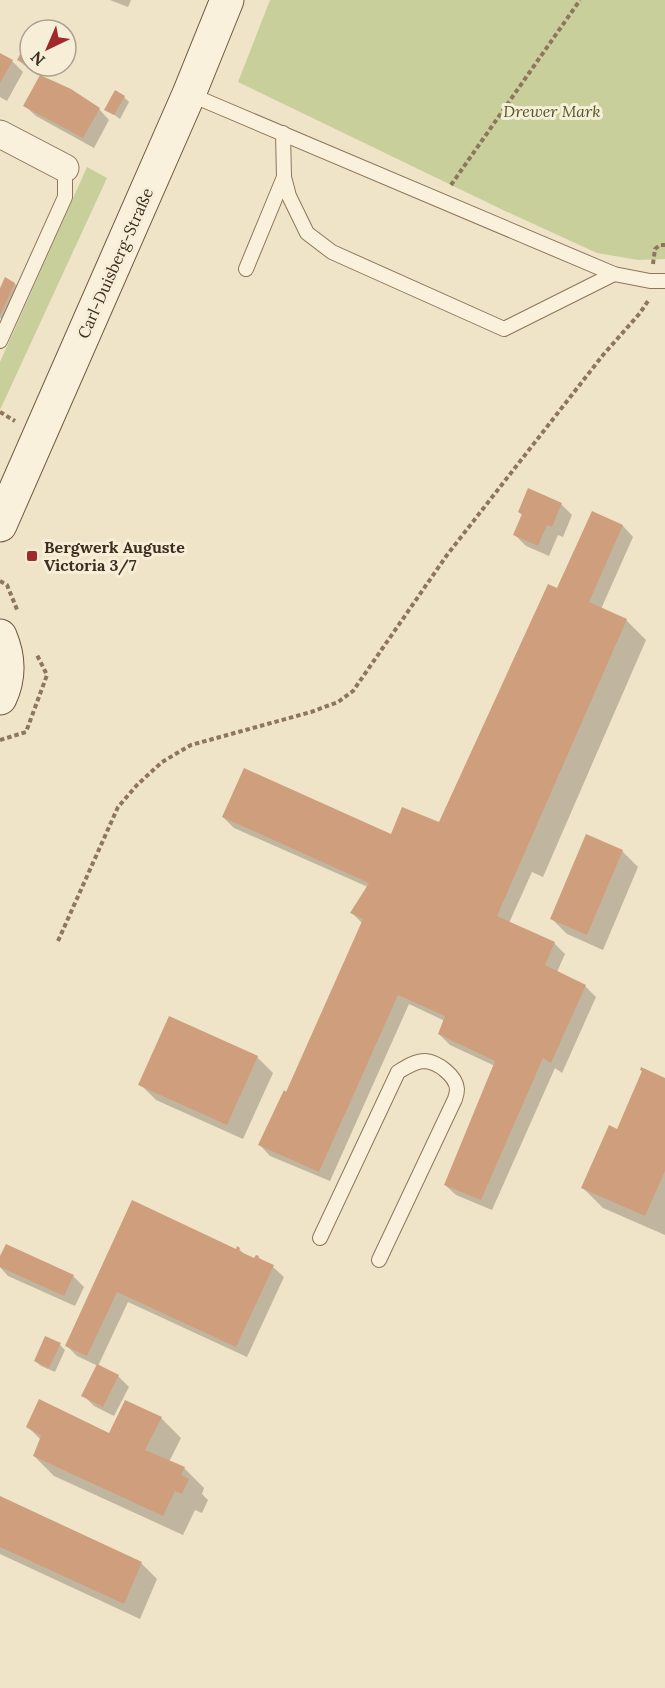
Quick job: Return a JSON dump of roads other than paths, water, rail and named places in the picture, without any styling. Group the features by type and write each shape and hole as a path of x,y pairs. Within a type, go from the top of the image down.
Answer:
{"main road":[{"name":"Carl-Duisberg-Straße","path":"0,525 189,94 227,0"},
{"path":"0,636 7,656 8,668 7,679 0,698"}],"street":[{"path":"0,134 65,168"}],"lane":[{"path":"189,94 614,274 650,281 665,281"},
{"path":"283,133 284,177 289,196 307,233 332,252 504,329 614,274"},
{"path":"0,341 64,197 65,168"},
{"path":"246,269 284,177"},
{"path":"320,1238 398,1072 408,1065 426,1061 438,1066 451,1076 457,1088 455,1099 379,1260"}],"place":[{"name":"Bergwerk Auguste Victoria 3/7","path":"32,556"}],"park label":[{"name":"Drewer Mark","path":"552,111"}]}
